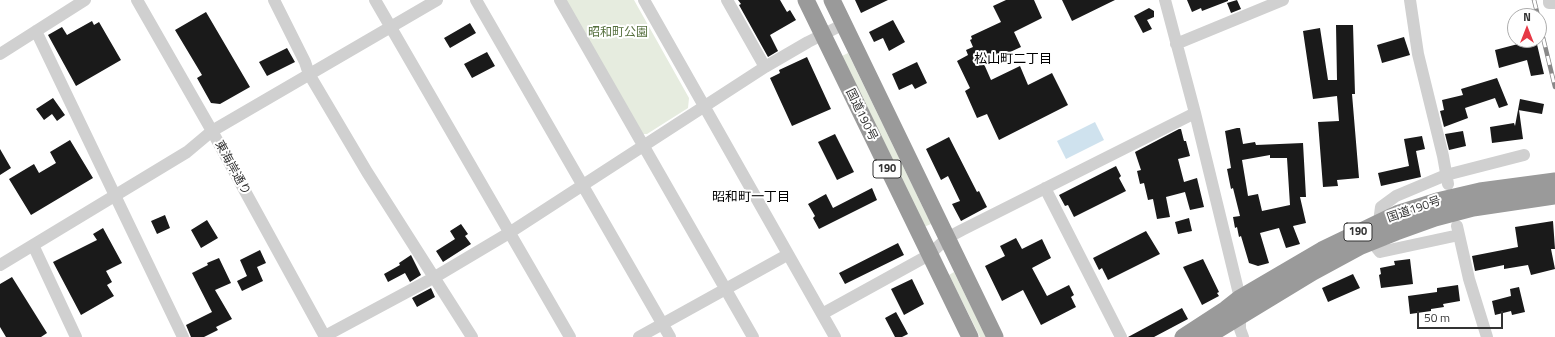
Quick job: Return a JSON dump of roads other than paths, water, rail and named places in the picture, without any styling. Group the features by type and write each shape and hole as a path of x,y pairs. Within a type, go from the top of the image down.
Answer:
{"highway":[{"name":"国道190号","path":"806,0 970,337"},
{"name":"国道190号","path":"832,0 995,337"},
{"name":"国道190号","path":"1183,337 1240,298 1322,250 1399,213 1437,201 1500,188 1555,181"},
{"name":"国道190号","path":"1206,337 1313,272 1372,242 1396,232 1435,218 1473,208 1555,196"}],"street":[{"path":"0,54 85,0"},
{"name":"東海岸通り","path":"137,0 212,131 325,337"},
{"path":"274,0 305,62 309,74 367,172 472,337"},
{"path":"375,0 508,233 570,337"},
{"path":"0,266 187,152 212,131 437,0"},
{"path":"476,0 670,337"},
{"path":"560,0 753,337"},
{"path":"644,0 787,255 835,337"},
{"path":"727,0 765,68"},
{"path":"1165,0 1195,113 1240,298 1239,317 1240,329 1243,337"},
{"path":"1176,44 1283,0"},
{"path":"1410,0 1418,54 1443,156 1447,179"},
{"path":"1549,0 1550,3 1555,3"},
{"path":"325,337 435,277 508,233 765,68 844,24"},
{"path":"36,31 184,337"},
{"path":"822,314 929,255 947,238 1195,113"},
{"path":"1379,222 1380,206 1396,196 1447,179 1467,168 1524,155"},
{"path":"1045,188 1121,337"},
{"path":"1372,242 1380,252 1458,230 1469,279 1487,337"},
{"path":"33,246 76,337"},
{"path":"640,337 787,255"}],"water":[{"path":"1095,122 1104,140 1066,159 1057,141"}],"railway":[{"path":"1534,0 1536,8"},
{"path":"1546,48 1555,87"}],"district":[{"name":"松山町二丁目","path":"1013,60"},
{"name":"昭和町一丁目","path":"751,198"}],"park label":[{"name":"昭和町公園","path":"618,33"}]}
